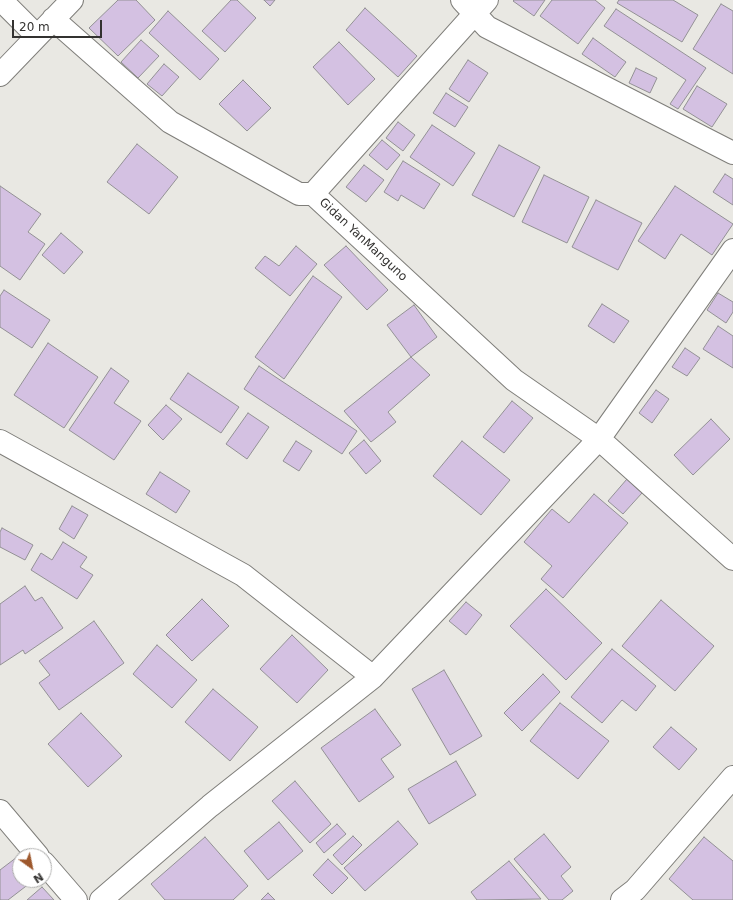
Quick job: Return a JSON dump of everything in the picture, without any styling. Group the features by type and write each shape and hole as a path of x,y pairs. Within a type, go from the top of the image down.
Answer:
{"street":[{"path":"1,0 37,36"},
{"path":"0,75 72,0"},
{"path":"475,5 487,27 733,153"},
{"name":"Gidan YanManguno","path":"475,5 314,194 514,380 599,439 733,559"},
{"path":"53,19 170,122 299,194 314,194"},
{"path":"101,900 210,806 373,677 599,439 733,250"},
{"path":"0,441 243,575 373,677"},
{"path":"634,897 733,777"},
{"path":"0,811 31,848"},
{"path":"52,872 76,900"}],"building":[{"path":"118,0 136,0 155,20 118,56 89,28"},
{"path":"231,0 237,0 256,18 225,52 202,31"},
{"path":"264,0 275,0 270,6"},
{"path":"545,0 534,16 513,1"},
{"path":"552,0 595,0 605,8 578,44 540,16"},
{"path":"619,0 673,0 698,15 682,42 617,3"},
{"path":"721,4 733,11 733,74 693,49"},
{"path":"365,8 417,56 398,77 346,30"},
{"path":"616,9 706,68 678,109 670,104 686,80 604,26"},
{"path":"168,11 219,59 200,80 149,33"},
{"path":"593,38 626,62 615,77 582,54"},
{"path":"141,40 159,56 138,78 121,62"},
{"path":"339,42 375,79 348,105 313,67"},
{"path":"468,60 488,73 469,102 449,89"},
{"path":"164,64 179,77 162,96 147,84"},
{"path":"636,68 657,78 650,93 629,83"},
{"path":"243,80 271,108 247,131 219,104"},
{"path":"697,86 727,104 712,127 683,109"},
{"path":"446,93 468,107 455,127 433,113"},
{"path":"398,122 415,135 403,151 386,138"},
{"path":"432,125 475,153 453,186 410,157"},
{"path":"382,140 400,155 387,170 369,155"},
{"path":"137,144 178,177 149,214 107,182"},
{"path":"499,145 540,167 514,217 472,195"},
{"path":"403,161 440,184 424,209 401,195 398,201 384,192"},
{"path":"364,165 384,180 366,202 346,187"},
{"path":"725,174 733,179 733,205 713,192"},
{"path":"544,175 589,197 567,243 522,222"},
{"path":"0,186 41,214 28,232 45,244 20,280 0,266"},
{"path":"675,186 733,224 712,255 681,234 665,259 638,241"},
{"path":"596,200 642,223 618,270 572,247"},
{"path":"61,233 83,252 64,274 42,255"},
{"path":"296,246 317,264 290,296 255,268 265,256 279,266"},
{"path":"346,246 388,290 367,310 324,265"},
{"path":"313,276 342,297 284,379 255,357"},
{"path":"4,290 50,320 32,348 0,327 0,296"},
{"path":"718,293 733,302 733,312 726,323 707,310"},
{"path":"602,304 629,321 614,343 588,326"},
{"path":"414,305 437,337 411,357 387,325"},
{"path":"718,326 733,336 733,368 703,349"},
{"path":"48,343 98,377 64,428 14,395"},
{"path":"685,348 700,358 687,376 672,367"},
{"path":"411,357 430,375 388,412 396,422 371,442 344,411"},
{"path":"259,366 357,431 342,454 244,389"},
{"path":"111,368 129,381 114,403 141,421 114,460 69,430"},
{"path":"188,373 239,407 221,433 170,399"},
{"path":"656,390 669,399 652,423 639,413"},
{"path":"512,401 533,418 504,453 483,437"},
{"path":"166,405 182,419 163,440 148,425"},
{"path":"248,413 269,427 247,459 226,444"},
{"path":"711,419 730,439 693,475 674,455"},
{"path":"364,440 381,461 366,474 349,453"},
{"path":"296,441 312,451 299,471 283,461"},
{"path":"462,441 510,480 481,515 433,476"},
{"path":"160,472 190,491 176,513 146,494"},
{"path":"627,479 642,493 623,514 608,501"},
{"path":"594,494 628,523 563,598 541,579 552,566 524,542 552,509 569,523"},
{"path":"72,506 88,515 74,539 59,529"},
{"path":"2,528 33,545 25,560 0,547 0,532"},
{"path":"63,542 87,557 80,567 93,575 77,599 31,570 41,553 52,560"},
{"path":"25,586 35,601 42,597 63,628 25,654 23,650 0,665 0,604"},
{"path":"546,589 602,643 566,680 510,626"},
{"path":"202,599 229,626 192,661 166,635"},
{"path":"661,600 714,646 675,691 622,646"},
{"path":"466,602 482,615 466,635 449,621"},
{"path":"94,621 124,663 59,710 39,683 50,675 39,661"},
{"path":"292,635 328,670 297,703 260,669"},
{"path":"157,645 197,680 172,708 133,674"},
{"path":"612,649 656,686 636,711 622,700 602,723 571,697"},
{"path":"444,670 482,736 450,755 412,689"},
{"path":"543,674 560,692 522,731 504,713"},
{"path":"213,689 258,727 230,761 185,722"},
{"path":"560,703 609,741 578,779 530,741"},
{"path":"375,709 401,745 381,759 394,777 359,802 321,748"},
{"path":"81,713 122,756 88,787 48,744"},
{"path":"671,727 697,749 679,770 653,747"},
{"path":"456,761 476,795 429,824 408,789"},
{"path":"295,781 331,824 310,843 272,801"},
{"path":"398,821 418,844 365,891 344,868"},
{"path":"279,822 303,851 268,880 244,851"},
{"path":"337,824 346,834 324,853 316,843"},
{"path":"544,834 571,867 561,876 573,891 562,900 549,900 514,859"},
{"path":"353,836 362,845 342,865 333,855"},
{"path":"205,837 248,886 233,900 165,900 151,884"},
{"path":"704,837 733,861 733,900 693,900 669,879"},
{"path":"328,859 348,878 332,894 313,875"},
{"path":"12,861 12,888 24,888 8,900 0,900 0,870"},
{"path":"509,861 541,899 477,900 471,892"},
{"path":"41,888 43,888 54,900 27,900"},
{"path":"268,893 275,900 261,900"}]}
